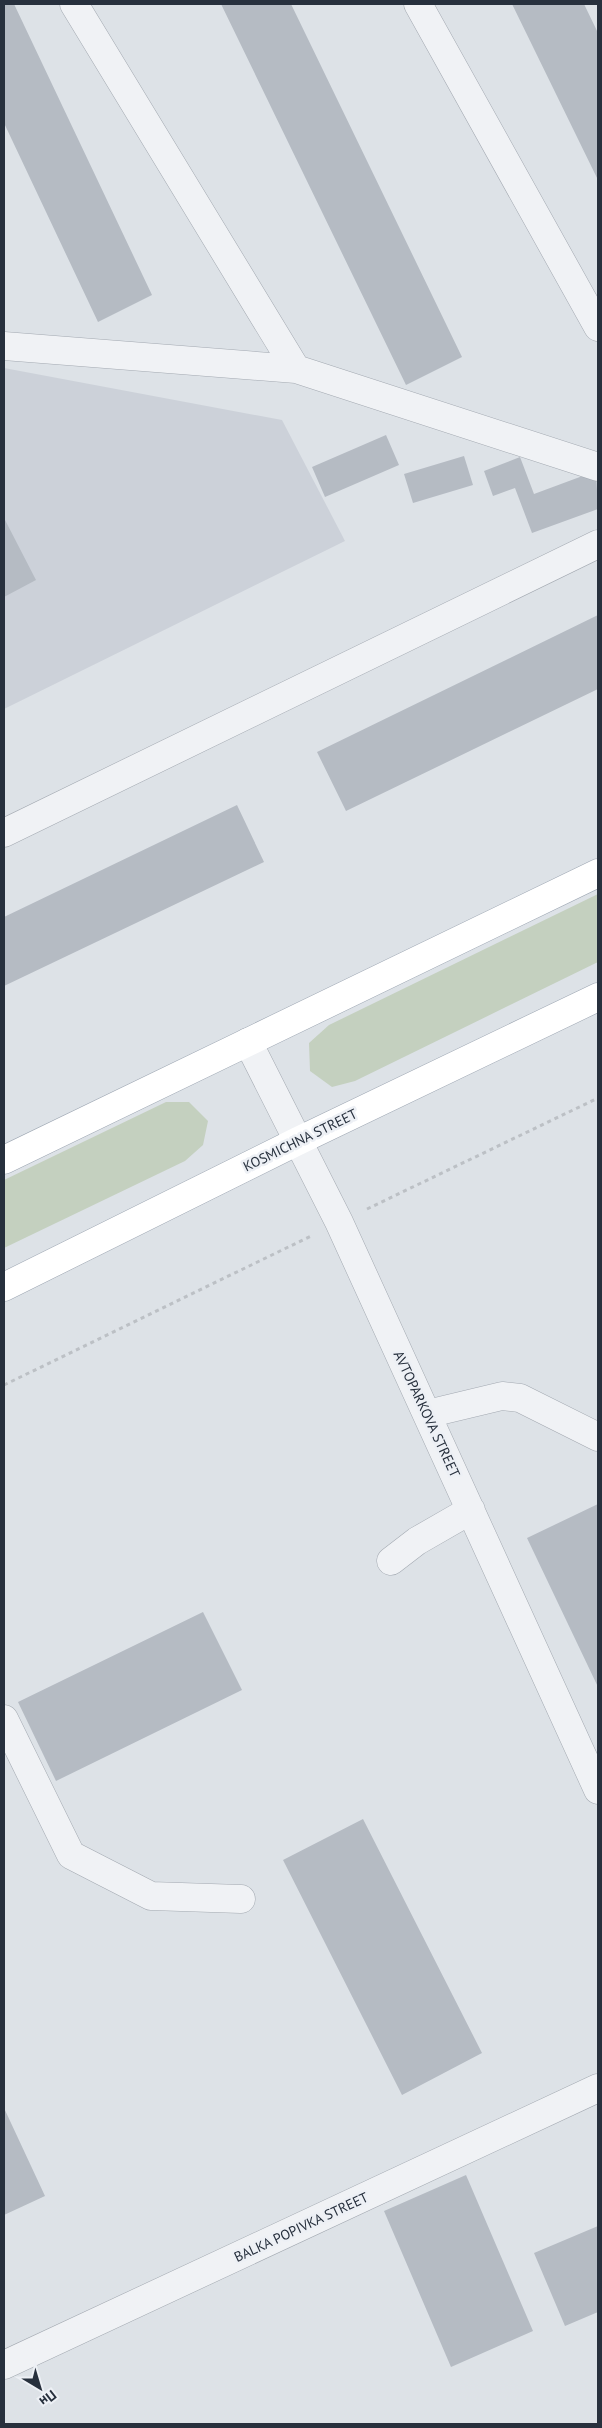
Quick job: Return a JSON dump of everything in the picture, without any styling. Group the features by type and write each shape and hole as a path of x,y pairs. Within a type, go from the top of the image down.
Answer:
{"main road":[{"path":"4,1160 598,872"},
{"name":"KOSMICHNA STREET","path":"4,1286 298,1141 598,997"}],"street":[{"path":"74,4 296,369"},
{"path":"418,4 598,326"},
{"path":"4,346 296,369 598,466"},
{"path":"4,832 598,544"},
{"name":"AVTOPARKOVA STREET","path":"248,1042 339,1222 598,1790"},
{"path":"427,1414 502,1396 520,1398 598,1437"},
{"path":"392,1561 417,1541 471,1510"},
{"path":"4,1719 71,1855 151,1896 241,1899"},
{"name":"BALKA POPIVKA STREET","path":"4,2365 598,2088"}],"path":[{"path":"4,1385 598,1098"}],"shaded area":[{"path":"4,368 282,420 345,541 4,709"}],"green space":[{"path":"598,894 598,962 355,1081 332,1087 310,1071 309,1043 329,1025"},
{"path":"166,1102 189,1102 208,1121 203,1145 185,1161 4,1248 4,1180"}],"building":[{"path":"4,4 14,4 152,295 98,322 4,123"},
{"path":"221,4 291,4 462,357 406,385"},
{"path":"512,4 584,4 598,33 598,180"},
{"path":"386,435 399,465 325,497 312,467"},
{"path":"464,456 473,485 413,503 404,474"},
{"path":"520,457 534,494 596,471 598,509 532,533 515,488 493,496 484,471"},
{"path":"4,518 36,580 4,597"},
{"path":"598,615 598,689 346,811 317,752"},
{"path":"237,805 264,862 4,986 4,917"},
{"path":"598,1504 598,1687 527,1538"},
{"path":"203,1612 242,1690 56,1781 18,1702"},
{"path":"363,1819 482,2053 402,2095 283,1860"},
{"path":"4,2108 45,2196 4,2215"},
{"path":"466,2175 533,2331 451,2367 384,2211"},
{"path":"598,2226 598,2312 565,2326 534,2253"}]}
